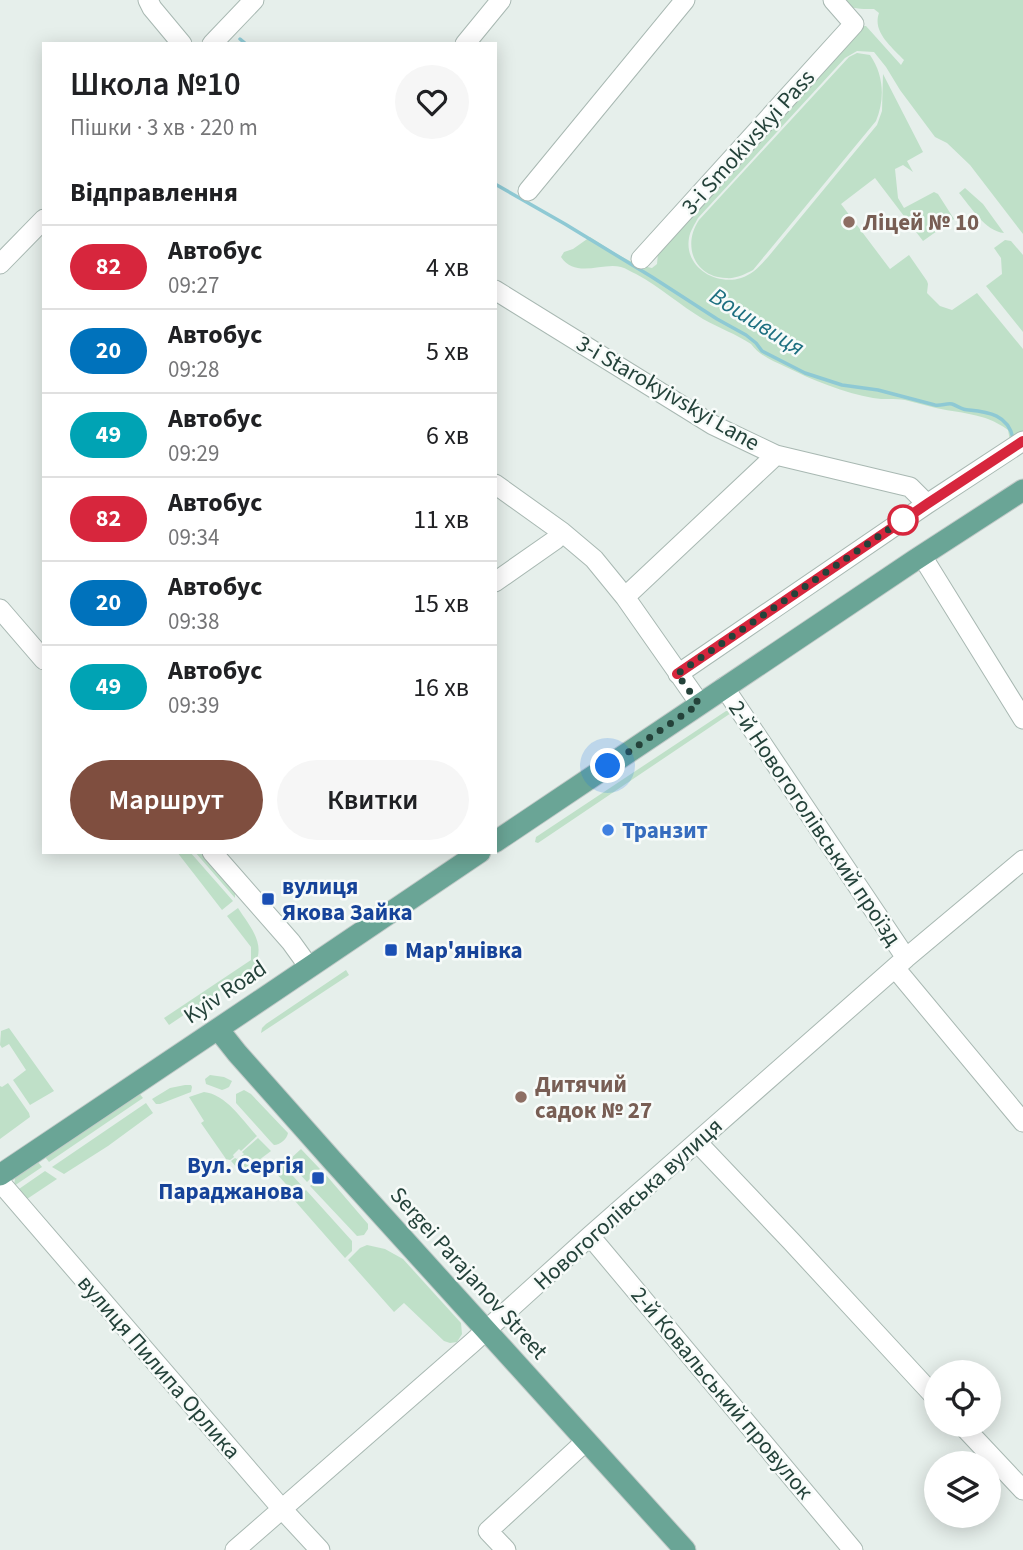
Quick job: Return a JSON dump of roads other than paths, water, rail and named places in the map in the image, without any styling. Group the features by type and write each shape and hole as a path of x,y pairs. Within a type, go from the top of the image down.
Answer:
{"main road":[{"path":"497,841 1023,489"},
{"name":"Kyiv Road","path":"0,1174 477,854"},
{"name":"Sergei Parajanov Street","path":"218,1029 237,1054 685,1550"}],"street":[{"path":"148,0 180,42"},
{"path":"214,42 254,0"},
{"path":"467,42 501,0"},
{"path":"528,191 685,0"},
{"name":"3-i Smokivskyi Pass","path":"641,259 854,24 833,0"},
{"path":"0,264 42,221"},
{"name":"3-i Starokyivskyi Lane","path":"497,291 713,425 776,455 910,487 927,504"},
{"path":"677,674 1023,441"},
{"path":"625,597 776,455"},
{"path":"497,485 562,532 594,559 625,597 699,704"},
{"path":"497,581 555,540 562,532"},
{"path":"922,556 1023,719"},
{"path":"0,609 42,658"},
{"name":"2-й Новогоголівський проїзд","path":"724,688 901,963 1023,1122"},
{"path":"214,854 291,942 309,967"},
{"name":"Новогоголівська вулиця","path":"235,1550 901,963 1021,866"},
{"path":"697,1142 924,1385"},
{"name":"вулиця Пилипа Орлика","path":"0,1182 320,1550"},
{"name":"2-й Ковальський провулок","path":"590,1236 853,1550"},
{"path":"973,1437 1023,1490"},
{"path":"506,1550 488,1531 586,1441"}],"waterway":[{"name":"Вошивиця","path":"240,39 244,42"},
{"name":"Вошивиця","path":"497,185 746,335 762,351 805,373 842,385 878,390 935,405 952,404 997,416 1007,424 1013,438"}],"place":[{"name":"Ліцей № 10","path":"849,222"},
{"name":"Транзит","path":"608,830"},
{"name":"вулиця Якова Зайка","path":"268,899"},
{"name":"Мар'янівка","path":"391,950"},
{"name":"Дитячий садок № 27","path":"521,1097"},
{"name":"Вул. Сергія Параджанова","path":"318,1178"}]}
